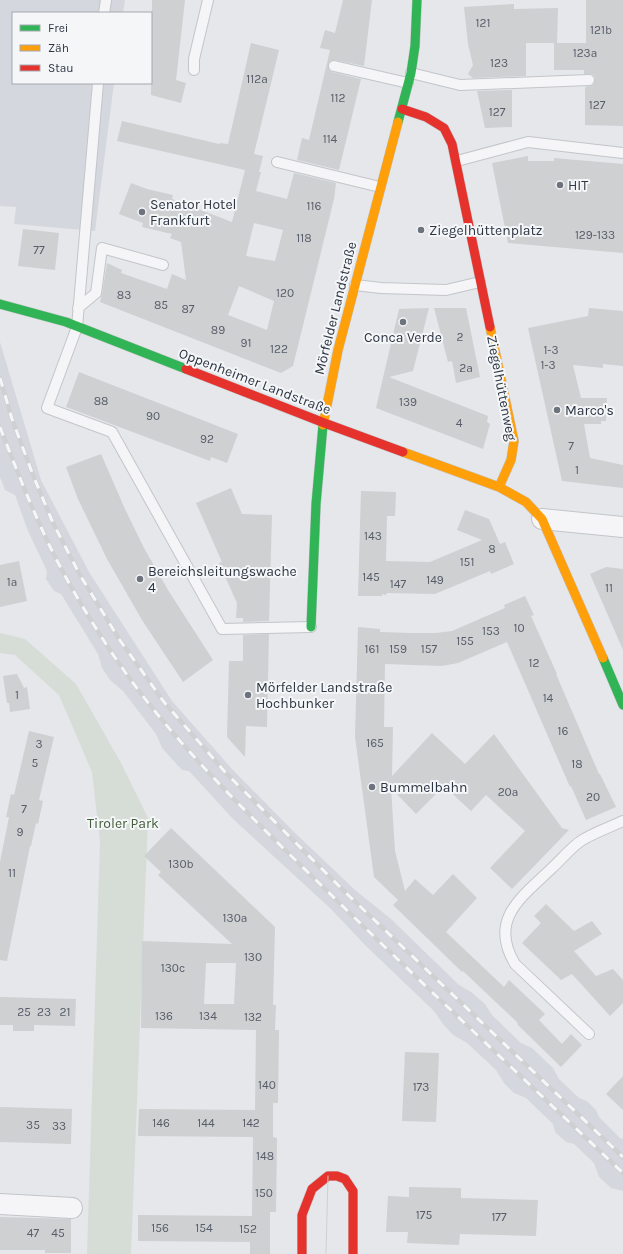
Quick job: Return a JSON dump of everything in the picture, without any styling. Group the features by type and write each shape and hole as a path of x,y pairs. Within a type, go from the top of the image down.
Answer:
{"street":[{"name":"Mörfelder Landstraße","path":"312,627 316,504 323,423 338,350 409,78 415,46 417,0"},
{"name":"Ziegelhüttenweg","path":"402,109 426,117 444,128 452,144 457,161 480,282 514,441 511,460 499,487"},
{"name":"Oppenheimer Landstraße","path":"0,304 77,327 323,423 499,487"},
{"path":"499,487 526,502 542,519 623,705"},
{"path":"542,519 623,527"},
{"path":"302,1254 302,1214 312,1189 328,1176 337,1176 345,1179 352,1191 353,1254"},
{"path":"0,1204 72,1208"}],"lane":[{"path":"104,12 106,0"},
{"path":"194,70 194,59 208,0"},
{"path":"334,66 460,85 590,80"},
{"path":"98,84 77,327 47,408 112,432 222,629 312,627"},
{"path":"457,161 528,142 623,153"},
{"path":"277,162 380,187"},
{"path":"78,308 96,293 102,248 163,266"},
{"path":"355,285 381,288 446,290 480,282"},
{"path":"590,1034 514,964 508,953 504,932 507,920 513,907 583,839 623,821"}],"shaded area":[{"path":"0,0 125,0 123,12 12,12 12,84 114,84 95,231 14,224 16,207 0,206"},
{"path":"0,342 41,480 89,572 172,701 232,769 292,830 355,890 391,919 459,985 471,992 485,1004 492,1015 521,1043 532,1048 553,1068 559,1079 579,1098 587,1101 596,1110 599,1117 620,1138 623,1139 623,1191 611,1188 599,1177 594,1163 574,1144 566,1142 555,1132 553,1124 526,1098 514,1093 504,1083 496,1070 467,1043 453,1035 434,1011 366,946 331,909 233,819 189,771 182,770 162,748 156,734 123,691 110,680 102,668 98,654 61,594 54,591 46,579 47,571 28,531 15,495 5,490 0,477"}],"green space":[{"name":"Tiroler Park","path":"0,633 25,639 76,684 121,763 148,818 131,1254 87,1254 100,842 92,772 59,695 15,655 0,653"}],"building":[{"path":"152,0 185,0 176,80 186,83 181,103 151,95"},
{"path":"343,0 372,0 364,66 335,60 330,61 328,65 329,70 332,72 361,79 339,170 297,160 302,138 309,140 330,50 320,48 325,30 335,33"},
{"path":"586,0 623,0 623,126 585,125 585,87 593,85 595,77 592,74 584,74 584,70 554,70 554,43 526,43 526,76 473,78 468,74 473,65 468,44 464,7 514,4 514,9 558,8 557,43 586,43"},
{"path":"251,43 279,50 254,154 263,156 256,191 287,199 294,173 336,183 334,199 293,366 281,373 100,302 107,263 122,270 121,273 167,289 172,274 186,280 181,242 170,238 172,234 142,227 143,223 119,214 131,183 147,189 173,195 172,199 232,222 245,170 117,141 122,121 219,144 228,144","holes":["254,223 283,230 275,261 246,256","239,286 274,301 267,330 228,315"]},
{"path":"512,90 512,127 485,128 477,91"},
{"name":"HIT","path":"528,156 528,161 554,161 554,158 623,164 623,253 508,243 492,163"},
{"path":"23,229 59,233 55,270 18,266"},
{"path":"429,308 413,371 389,377 488,416 487,422 490,424 483,449 376,408 399,309"},
{"path":"434,308 466,308 480,377 456,383 452,361 448,362"},
{"path":"589,308 623,311 623,366 603,364 603,368 573,365 581,398 607,398 606,421 601,421 601,424 584,424 590,458 623,465 623,488 562,481 528,328 588,316"},
{"path":"79,372 238,434 227,463 211,457 210,461 66,407"},
{"name":"Bereichsleitungswache 4","path":"101,454 144,548 168,590 213,660 183,682 142,620 107,559 78,499 66,467"},
{"path":"231,488 242,514 272,515 269,621 243,622 243,618 236,618 237,603 219,563 222,562 196,503"},
{"path":"361,491 396,492 395,516 387,516 386,561 430,562 482,540 457,530 465,510 489,519 500,544 505,542 514,564 491,574 490,571 435,594 387,593 386,595 382,594 382,596 358,596"},
{"path":"19,561 27,601 0,607 0,565"},
{"path":"606,567 623,569 623,650 590,574"},
{"path":"525,596 534,615 531,616 599,774 616,807 586,820 571,786 570,787 507,642 458,663 442,666 385,664 384,727 393,727 392,776 432,733 465,764 494,734 562,828 569,830 512,889 490,868 525,831 486,795 471,811 444,786 416,814 391,788 395,851 405,891 415,879 433,895 453,874 477,898 446,932 504,987 509,980 545,1014 539,1020 562,1044 571,1034 582,1045 561,1067 517,1024 518,1023 463,971 462,972 393,905 398,900 374,877 355,737 358,627 380,629 380,632 436,633 452,631 505,608 504,605"},
{"name":"Mörfelder Landstraße Hochbunker","path":"269,634 267,727 246,726 245,757 227,737 229,661 243,661 243,635"},
{"path":"17,674 24,688 27,687 30,709 10,712 9,703 7,703 3,676"},
{"path":"29,731 54,737 39,800 43,801 38,824 36,823 30,846 7,961 0,960 0,862 9,817 6,817 11,794 14,795"},
{"path":"171,828 275,927 273,1005 276,1005 275,1030 279,1030 278,1103 273,1103 273,1137 277,1138 276,1212 270,1212 270,1254 250,1254 250,1242 138,1241 138,1215 252,1216 253,1137 138,1136 139,1109 255,1110 256,1030 141,1028 142,941 232,944 158,875 161,872 144,856","holes":["206,963 236,963 234,1004 204,1004"]},
{"path":"546,904 574,931 592,921 602,934 574,951 596,976 613,969 623,980 623,1003 610,1016 572,974 561,980 522,943 541,923 534,916"},
{"path":"0,997 76,999 75,1026 34,1025 34,1031 13,1031 13,1025 0,1025"},
{"path":"405,1052 439,1053 436,1122 402,1121"},
{"path":"623,1076 623,1110 606,1094"},
{"path":"0,1107 72,1109 71,1144 0,1142"},
{"path":"409,1187 461,1188 461,1198 538,1200 536,1236 460,1234 459,1245 407,1243 408,1232 386,1232 388,1196 409,1197"},
{"path":"0,1217 71,1219 71,1253 45,1253 45,1250 0,1250"}],"tram line":[{"path":"326,1254 328,1176"}],"railway":[{"path":"0,378 12,419 53,523 80,575 119,639 164,702 226,773 345,892 623,1157"},
{"path":"0,427 35,515 63,572 106,644 153,709 206,770 262,827 394,956 623,1173"}],"traffic: fast":[{"path":"398,122 411,73 415,46 417,0"},
{"path":"0,304 66,322 186,369"},
{"path":"311,627 316,504 323,425"},
{"path":"603,658 623,705"}],"traffic: slow":[{"path":"323,425 338,350 398,122"},
{"path":"490,327 514,441 511,460 499,487"},
{"path":"403,452 499,487 526,502 542,519 603,658"}],"traffic: jam":[{"path":"402,109 426,117 444,128 452,144 490,327"},
{"path":"186,369 403,452"},
{"path":"302,1254 302,1215 312,1189 328,1176 337,1176 345,1179 353,1191 353,1254"}],"place":[{"name":"HIT","path":"560,185"},
{"name":"Senator Hotel Frankfurt","path":"142,212"},
{"name":"Ziegelhüttenplatz","path":"421,230"},
{"name":"Conca Verde","path":"403,322"},
{"name":"Marco's","path":"557,410"},
{"name":"Bereichsleitungswache 4","path":"140,579"},
{"name":"Mörfelder Landstraße Hochbunker","path":"248,695"},
{"name":"Bummelbahn","path":"372,787"}]}
